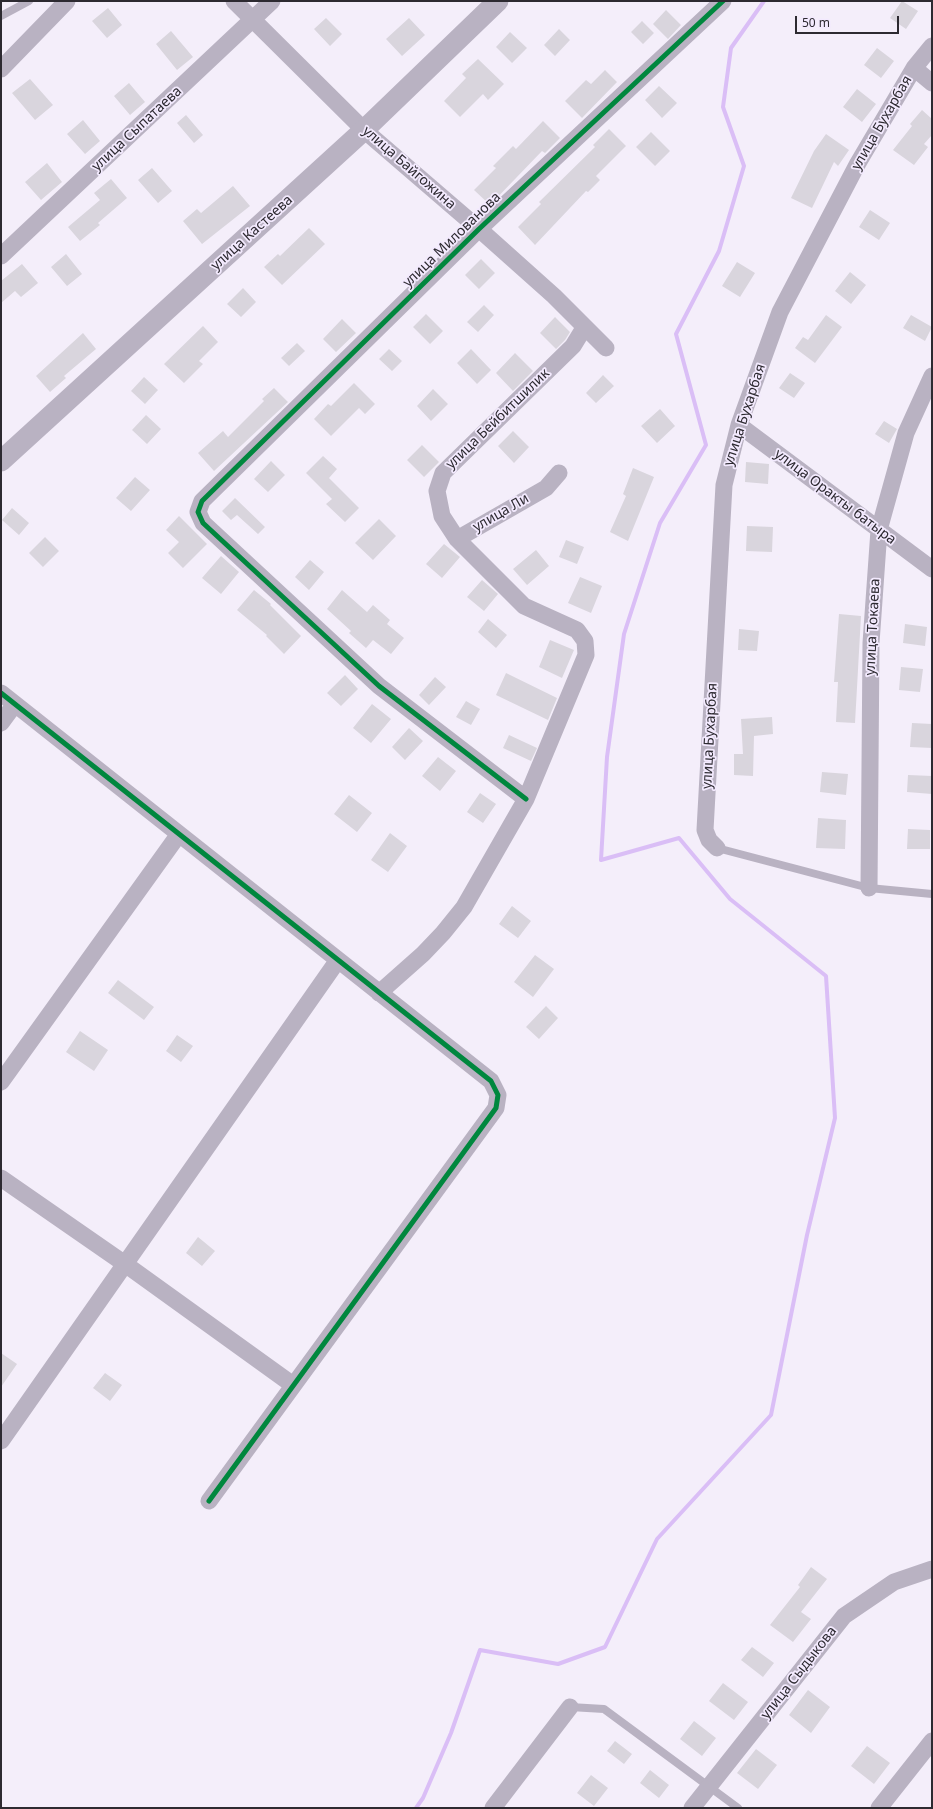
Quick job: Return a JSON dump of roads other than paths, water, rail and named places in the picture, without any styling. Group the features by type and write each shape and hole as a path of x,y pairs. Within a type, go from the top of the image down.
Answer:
{"street":[{"path":"1,69 68,1"},
{"name":"улица Байгожина","path":"234,1 364,130 554,296 584,328 606,348"},
{"name":"улица Сыпатаева","path":"1,256 254,20 272,1"},
{"name":"улица Кастеева","path":"1,461 364,130 498,1"},
{"name":"улица Милованова","path":"526,799 379,686 203,523 198,512 202,501 479,229 723,1"},
{"name":"улица Бухарбая","path":"717,848 709,840 705,830 718,571 724,485 739,425 780,312 858,163 914,68 932,46"},
{"path":"914,68 932,83"},
{"name":"улица Бейбитшилик","path":"379,993 423,954 443,933 464,907 526,799 586,656 585,641 577,630 524,606 457,539 442,516 437,491 443,473 573,346 584,328"},
{"name":"улица Токаева","path":"869,888 871,644 879,530 906,433 932,376"},
{"name":"улица Оракты батыра","path":"739,425 932,569"},
{"name":"улица Ли","path":"457,539 552,492 560,472"},
{"path":"1,693 491,1081 498,1095 496,1108 209,1501"},
{"path":"1,723 14,704"},
{"path":"1,1082 179,834"},
{"path":"1,1441 338,960"},
{"path":"1,1178 125,1264 293,1386"},
{"name":"улица Сыдыкова","path":"692,1808 844,1616 894,1582 932,1569"},
{"path":"493,1808 570,1707"},
{"path":"880,1808 932,1741"}],"lane":[{"path":"1,16 29,1"},
{"path":"717,848 869,888 932,894"},
{"path":"570,1707 604,1708 738,1808"}],"waterway":[{"path":"416,1808 423,1798 451,1733 480,1650 558,1664 605,1647 657,1539 771,1415 807,1235 835,1118 826,976 730,899 679,838 601,860 607,757 624,634 660,523 706,445 676,334 719,251 744,166 723,107 731,48 764,1"}]}
